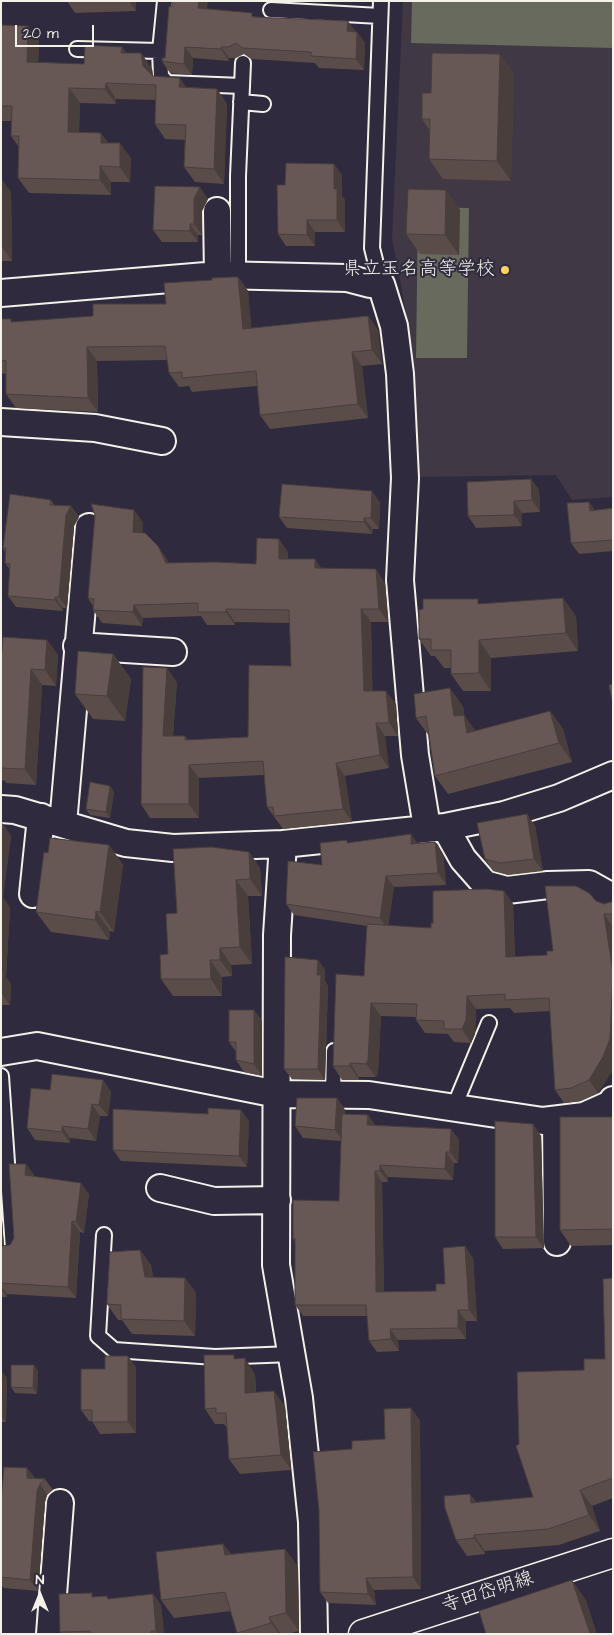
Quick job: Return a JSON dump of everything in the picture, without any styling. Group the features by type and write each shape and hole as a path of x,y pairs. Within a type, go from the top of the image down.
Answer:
{"main road":[{"name":"寺田岱明線","path":"363,1634 613,1553"}],"street":[{"path":"217,211 228,275"},
{"path":"1,293 228,275 347,278 370,284 381,284 394,326 400,374 405,478 400,580 415,756 436,827 485,884 507,890 548,885 589,884 609,895 613,902"},
{"path":"1,422 94,428 162,440"},
{"path":"33,894 52,821 77,646 89,527"},
{"path":"77,646 173,652"},
{"path":"1,809 15,810 126,843 173,848 283,844 436,827 504,815 559,798 613,775"},
{"path":"283,844 277,935 276,1265 299,1398 312,1522 314,1634"},
{"path":"1,1052 37,1046 277,1094 369,1095 543,1121 584,1116 611,1104 613,1100"},
{"path":"556,1120 557,1242"},
{"path":"160,1188 214,1201 277,1200"},
{"path":"50,1634 60,1503"}],"lane":[{"path":"165,1 160,51 161,76 167,83 242,86"},
{"path":"381,1 372,248 381,284"},
{"path":"271,10 380,16"},
{"path":"76,49 160,51"},
{"path":"228,275 238,176 242,63"},
{"path":"241,102 263,104"},
{"path":"454,1107 489,1024"},
{"path":"333,1095 335,1038"},
{"path":"1,1076 13,1248"},
{"path":"104,1235 98,1336 114,1350 215,1357 292,1354"}],"shaded area":[{"name":"県立玉名高等学校","path":"403,1 613,1 613,497 572,500 556,475 418,477 411,360 404,301 392,239"}],"green space":[{"path":"412,1 613,1 613,48 411,43"},
{"path":"418,207 469,208 467,358 416,358"}],"building":[{"path":"173,1 199,1 198,8 252,13 252,17 348,21 347,31 357,32 356,59 311,56 311,52 243,48 236,43 228,47 221,47 221,49 185,47 184,64 162,61 162,58 165,58 169,6 172,7"},
{"path":"1,25 28,26 27,62 84,64 85,45 122,47 121,53 141,53 143,66 153,76 180,78 179,87 217,89 214,169 184,167 186,125 155,124 156,85 106,83 105,89 69,88 68,132 101,133 101,143 120,143 120,167 100,166 100,180 18,178 19,136 11,136 12,106 1,106"},
{"path":"432,53 500,54 497,161 429,159 430,119 422,119 422,93 431,93"},
{"path":"286,163 334,164 334,189 337,189 337,220 307,220 307,235 278,234 277,185 285,185"},
{"path":"155,186 200,187 194,199 194,224 190,224 190,231 153,230"},
{"path":"408,189 446,190 445,235 406,234"},
{"path":"1,201 2,247 1,247"},
{"path":"238,277 243,329 368,316 372,350 352,352 358,404 260,415 256,371 182,378 182,372 169,373 165,346 87,347 88,398 6,394 6,361 1,360 1,319 11,319 11,322 93,316 93,304 166,304 164,283"},
{"path":"531,479 532,500 514,501 514,515 468,516 467,482"},
{"path":"282,484 372,491 371,518 364,518 364,522 279,517"},
{"path":"10,494 51,500 50,505 71,506 66,515 59,597 55,597 55,600 8,596 10,564 5,563 6,548 3,548"},
{"path":"589,502 590,511 613,508 613,540 571,543 567,503"},
{"path":"91,504 134,510 133,532 145,533 158,546 166,563 215,562 256,564 257,538 279,539 279,559 315,559 315,568 376,569 379,609 361,609 364,691 386,691 389,723 376,723 380,755 336,763 343,809 274,816 273,807 267,807 263,761 189,765 189,804 141,804 143,667 167,668 163,736 185,736 185,740 248,737 249,665 291,666 289,610 226,609 226,612 198,612 198,603 134,605 133,612 93,610 94,599 88,598 95,515"},
{"path":"563,598 566,633 479,640 479,673 451,674 451,650 431,650 431,639 419,639 419,610 423,609 423,599 478,599 478,604"},
{"path":"3,637 47,640 45,670 31,669 25,769 1,768 1,663"},
{"path":"78,651 113,654 107,696 75,694"},
{"path":"613,684 613,706 609,685"},
{"path":"450,688 454,716 464,715 467,733 550,711 559,743 435,776 426,716 416,718 414,694"},
{"path":"90,782 110,786 106,812 86,809"},
{"path":"527,814 534,859 500,863 485,859 477,823"},
{"path":"411,834 411,844 435,842 438,873 386,876 380,918 286,904 288,861 322,865 320,843 347,840 347,843"},
{"path":"50,838 109,845 100,912 96,911 95,920 36,912 44,852 48,853"},
{"path":"211,847 249,852 250,879 236,880 240,947 220,948 220,960 210,960 211,979 161,979 160,955 168,954 166,914 177,913 173,849"},
{"path":"545,886 576,886 589,893 596,901 604,904 613,900 613,914 604,914 613,972 610,1039 603,1057 589,1080 571,1088 555,1090 549,998 505,1000 505,994 467,996 466,1020 462,1029 444,1029 444,1021 416,1020 417,1004 371,1003 368,1060 366,1064 350,1063 350,1066 333,1066 336,974 364,976 367,924 431,928 431,923 433,923 433,891 487,889 504,891 506,957 547,955 547,951 553,951"},
{"path":"285,957 318,960 317,975 321,975 318,1069 284,1069"},
{"path":"1,973 3,973 2,994 1,994"},
{"path":"229,1010 254,1010 254,1064 236,1060 236,1042 229,1042"},
{"path":"52,1074 103,1080 99,1105 92,1104 88,1129 62,1126 62,1132 27,1128 31,1088 50,1090"},
{"path":"297,1098 337,1098 335,1130 295,1126"},
{"path":"208,1108 241,1110 239,1156 113,1150 113,1109 208,1114"},
{"path":"342,1114 368,1115 367,1125 451,1129 450,1152 446,1152 445,1169 380,1165 380,1171 375,1171 376,1292 436,1291 436,1284 445,1284 443,1248 465,1246 469,1310 458,1310 458,1328 390,1329 391,1339 369,1341 366,1305 295,1305 293,1200 339,1201"},
{"path":"560,1117 613,1117 613,1229 560,1230"},
{"path":"495,1121 533,1124 536,1237 495,1237"},
{"path":"9,1164 26,1164 25,1175 81,1183 76,1222 72,1221 68,1287 1,1283 1,1245 10,1245 14,1238"},
{"path":"140,1250 145,1277 185,1278 184,1321 121,1319 121,1305 107,1304 110,1252"},
{"path":"613,1278 613,1478 580,1490 589,1515 548,1529 474,1535 474,1538 456,1540 445,1508 444,1496 470,1494 471,1503 533,1497 516,1446 519,1444 517,1372 584,1370 584,1359 605,1359 603,1279"},
{"path":"204,1355 234,1355 234,1359 245,1358 245,1393 274,1391 281,1455 229,1459 226,1413 216,1413 216,1408 205,1409"},
{"path":"105,1356 128,1356 128,1422 92,1422 92,1410 81,1410 81,1369 105,1369"},
{"path":"11,1365 34,1365 33,1388 11,1387"},
{"path":"411,1408 413,1577 366,1578 368,1594 320,1592 319,1510 313,1452 352,1449 352,1441 385,1439 384,1409"},
{"path":"4,1467 27,1468 27,1478 45,1479 37,1491 30,1580 1,1577 1,1503"},
{"path":"223,1544 225,1555 285,1549 286,1613 269,1617 271,1623 237,1633 225,1592 161,1600 156,1552"},
{"path":"572,1580 590,1633 486,1634 479,1611"},
{"path":"92,1593 92,1597 107,1596 108,1599 153,1594 156,1631 151,1631 151,1634 90,1634 90,1631 60,1632 59,1594"}],"place":[{"name":"県立玉名高等学校","path":"505,270"}]}
